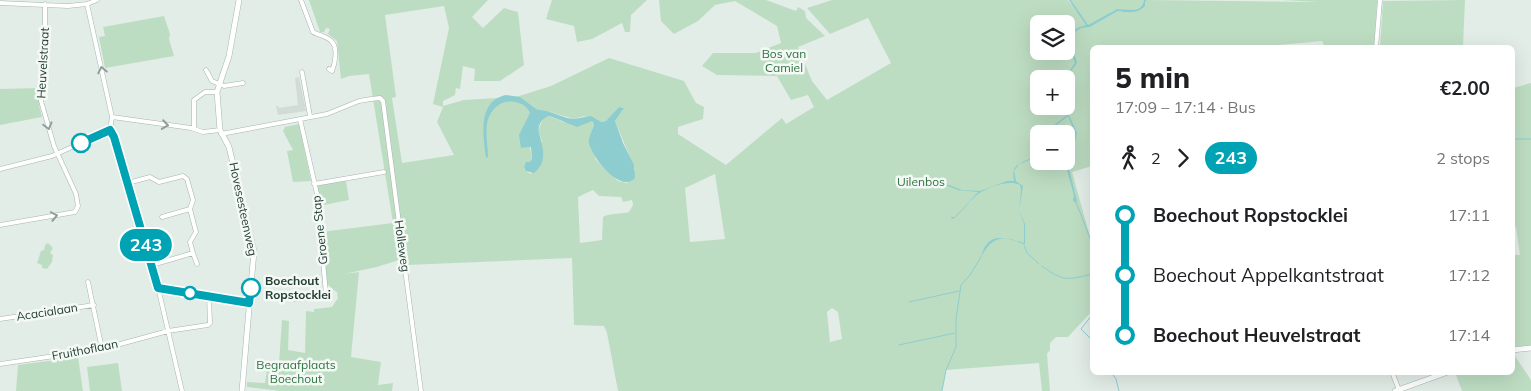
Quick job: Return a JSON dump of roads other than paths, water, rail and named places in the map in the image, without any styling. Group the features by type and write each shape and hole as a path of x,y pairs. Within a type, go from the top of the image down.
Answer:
{"street":[{"path":"0,3 44,3 68,6 88,4 97,0"},
{"path":"220,132 217,92 229,56 239,0"},
{"path":"301,0 313,32 332,41 334,44 336,61 332,71"},
{"path":"1376,45 1380,0"},
{"name":"Heuvelstraat","path":"0,225 75,212 78,206 68,176 57,154 41,102 46,26 44,3"},
{"path":"88,4 112,117 110,130 118,147 152,265 182,391"},
{"path":"206,70 212,81 224,86 243,83"},
{"path":"112,117 203,132 226,132 300,119 310,116 302,72"},
{"path":"194,129 194,100 205,92 217,92"},
{"name":"Holleweg","path":"310,116 326,114 359,101 380,98 383,101 421,391"},
{"name":"Groene Stap","path":"295,300 324,297 326,285 317,194 300,119"},
{"path":"0,169 57,154 110,130"},
{"name":"Hovesesteenweg","path":"220,132 230,147 254,251 242,391"},
{"path":"314,184 384,172"},
{"path":"128,183 150,177 159,182 185,176 193,200 190,209 196,232 190,242 197,264"},
{"path":"162,218 190,209"},
{"path":"152,265 193,253"},
{"path":"88,282 102,348"},
{"path":"158,288 249,303"},
{"name":"Fruithoflaan","path":"0,364 102,348 168,331 208,325 210,323 209,296"},
{"name":"Acacialaan","path":"0,319 94,305"},
{"path":"1515,350 1531,348"},
{"path":"1393,375 1397,390 1440,375"}],"water":[{"path":"1069,0 1071,0 1088,25 1117,9 1137,9 1146,0 1145,6 1136,12 1118,11 1090,27 1081,28 1075,32 1079,27 1086,25"},
{"path":"1075,56 1077,63 1070,70 1075,63"},
{"path":"506,95 520,97 536,109 567,118 574,119 591,116 601,122 606,121 619,107 624,108 615,121 634,165 635,178 629,182 615,178 595,157 589,143 594,124 592,121 577,127 550,116 542,120 539,128 543,154 541,164 534,173 526,171 524,167 526,162 530,162 532,159 531,147 521,148 519,135 530,113 524,105 515,102 500,104 490,115 486,129 488,157 486,158 483,130 486,112 490,104"},
{"path":"1069,115 1073,125 1068,116 1054,125"},
{"path":"1067,170 1069,170 1077,201 1075,203 1073,200 1074,196"},
{"path":"1014,171 1016,181 1023,186 1019,210 1020,185 1005,183 995,186 1007,181 1014,181"},
{"path":"916,176 929,181 941,182 962,190 980,191 992,187 978,194 956,217 952,219 951,217 955,217 978,192 958,190 940,183 928,182"},
{"path":"1019,210 1025,224 1025,244 1015,241 1024,243 1024,224"},
{"path":"998,238 1007,239 994,241 981,257 984,248 992,239"}],"waterway":[{"path":"1515,139 1531,139"},
{"path":"1076,202 1090,238"},
{"path":"1024,245 1027,253 1039,264"},
{"path":"942,391 946,370 956,347 956,319 961,285 970,275 981,257"},
{"path":"1042,266 1056,275 1066,278 1077,278 1090,275"},
{"path":"909,302 959,291"},
{"path":"1090,318 1081,329 1090,338"},
{"path":"899,345 955,333"},
{"path":"1113,375 1119,391"}],"place":[{"name":"Boechout Ropstocklei","path":"251,288"}],"park label":[{"name":"Bos van Camiel","path":"784,61"},
{"name":"Uilenbos","path":"921,182"},
{"name":"Begraafplaats Boechout","path":"296,372"}]}
